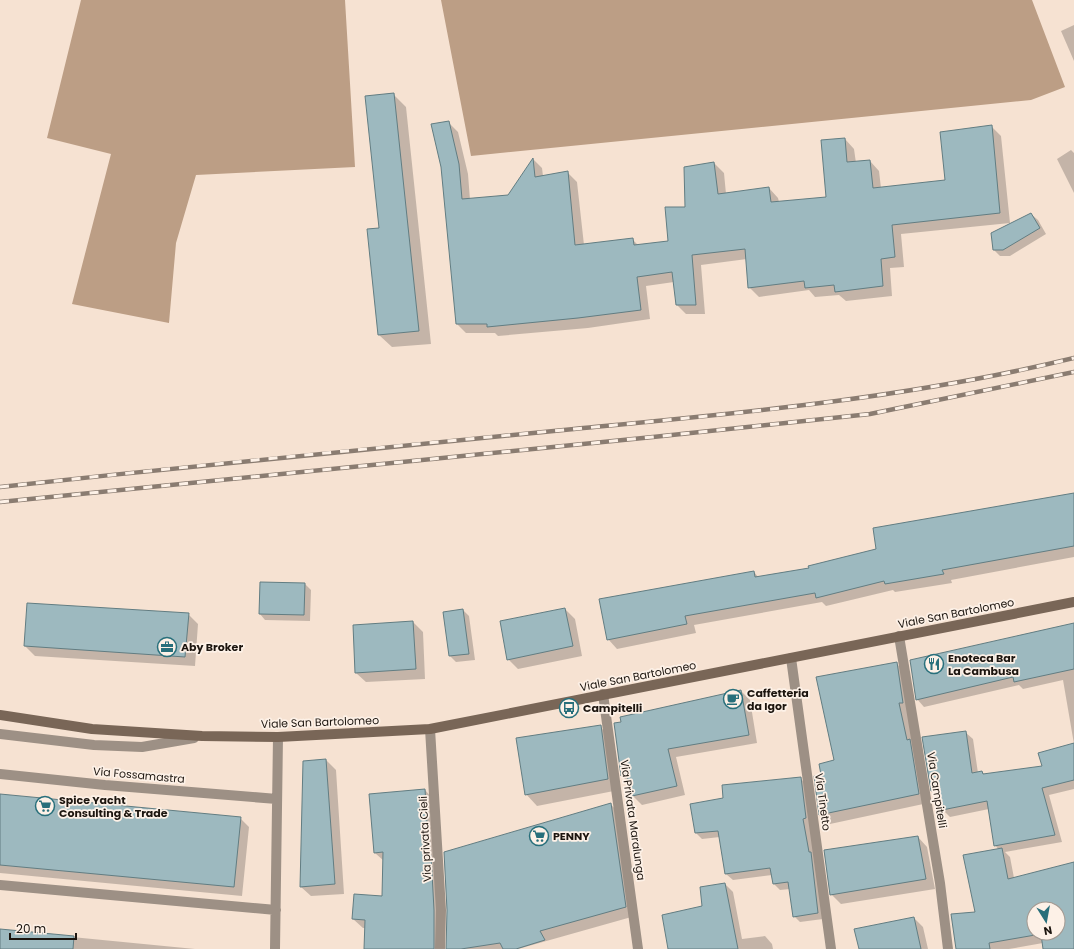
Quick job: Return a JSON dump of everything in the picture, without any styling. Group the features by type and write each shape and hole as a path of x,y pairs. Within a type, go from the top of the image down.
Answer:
{"main road":[{"name":"Viale San Bartolomeo","path":"0,715 92,729 202,736 278,737 430,729 1074,602"}],"street":[{"name":"Via Campitelli","path":"899,636 940,883 948,949"},
{"name":"Via Tinetto","path":"790,658 831,949"},
{"name":"Via Privata Maralunga","path":"603,694 638,949"},
{"name":"Via privata Cieli","path":"430,729 441,910 440,949"},
{"name":"Viale San Bartolomeo","path":"0,734 94,745 142,747 202,736"},
{"path":"275,949 278,737"},
{"name":"Via Fossamastra","path":"0,774 105,785 277,799"},
{"path":"0,885 276,910"}],"shaded area":[{"path":"81,0 345,0 355,167 196,175 176,243 169,323 72,304 111,154 47,138"},
{"path":"441,0 1032,0 1065,87 1031,100 471,156"}],"building":[{"path":"394,93 419,331 378,335 367,229 379,228 365,96"},
{"path":"449,121 459,164 462,199 508,195 533,158 535,177 568,171 575,245 633,238 634,245 668,241 665,207 685,207 684,167 714,162 718,194 769,187 771,202 826,197 821,140 845,138 847,162 870,160 873,188 945,180 940,132 992,125 1000,213 892,225 895,257 881,259 883,286 835,292 834,285 805,288 804,281 748,288 745,249 692,255 696,305 676,305 672,272 637,277 641,310 487,327 487,324 456,324 441,167 431,124"},
{"path":"1031,213 1040,228 1003,250 993,250 991,233"},
{"path":"1074,493 1074,546 942,570 944,574 885,584 884,581 816,598 815,593 685,616 687,624 607,640 599,599 754,571 755,577 809,568 808,566 876,549 873,528"},
{"path":"260,582 305,583 304,615 259,614"},
{"path":"27,603 189,613 185,657 24,646"},
{"path":"565,608 573,646 507,660 500,621"},
{"path":"463,609 469,654 449,656 443,612"},
{"path":"413,621 416,669 355,673 353,625"},
{"path":"1074,623 1074,669 1014,682 1013,677 916,700 910,660"},
{"path":"897,662 903,703 899,703 907,740 910,739 919,794 819,815 814,776 821,775 819,764 834,760 816,677"},
{"path":"741,690 749,735 668,749 677,786 632,796 627,775 621,776 614,723 621,722 620,717"},
{"path":"601,725 608,779 525,795 516,738"},
{"path":"966,731 972,773 982,771 983,774 1042,766 1038,753 1074,743 1074,780 1042,788 1055,835 994,846 987,801 942,810 938,789 931,791 922,737"},
{"path":"326,759 335,884 300,887 303,761"},
{"path":"801,777 806,818 803,819 809,852 811,852 818,913 793,917 788,882 773,884 770,868 725,874 718,831 695,833 690,804 723,798 722,785"},
{"path":"425,789 429,856 431,855 434,910 434,949 364,949 365,920 352,919 354,894 382,896 383,852 374,853 369,794"},
{"path":"0,794 241,817 234,887 0,865"},
{"name":"PENNY","path":"611,803 626,907 540,931 545,940 516,949 503,949 500,943 461,949 446,949 447,910 444,852"},
{"path":"918,836 926,879 830,895 824,850"},
{"path":"1002,848 1008,879 1074,862 1074,949 1043,949 1042,941 1066,941 1066,901 1026,901 1026,937 989,943 990,949 956,949 951,914 975,912 963,855"},
{"path":"725,883 738,949 668,949 662,915 702,906 700,887"},
{"path":"914,917 921,949 859,949 854,929"},
{"path":"0,929 74,936 73,949 0,949"}],"railway":[{"path":"0,487 762,410 888,394 950,384 1074,358"},
{"path":"0,502 870,414 1074,372"}],"place":[{"name":"Aby Broker","path":"167,647"},
{"name":"Enoteca Bar La Cambusa","path":"934,664"},
{"name":"Caffetteria da Igor","path":"733,699"},
{"name":"Campitelli","path":"569,708"},
{"name":"Spice Yacht Consulting & Trade","path":"45,806"},
{"name":"PENNY","path":"539,836"}]}
